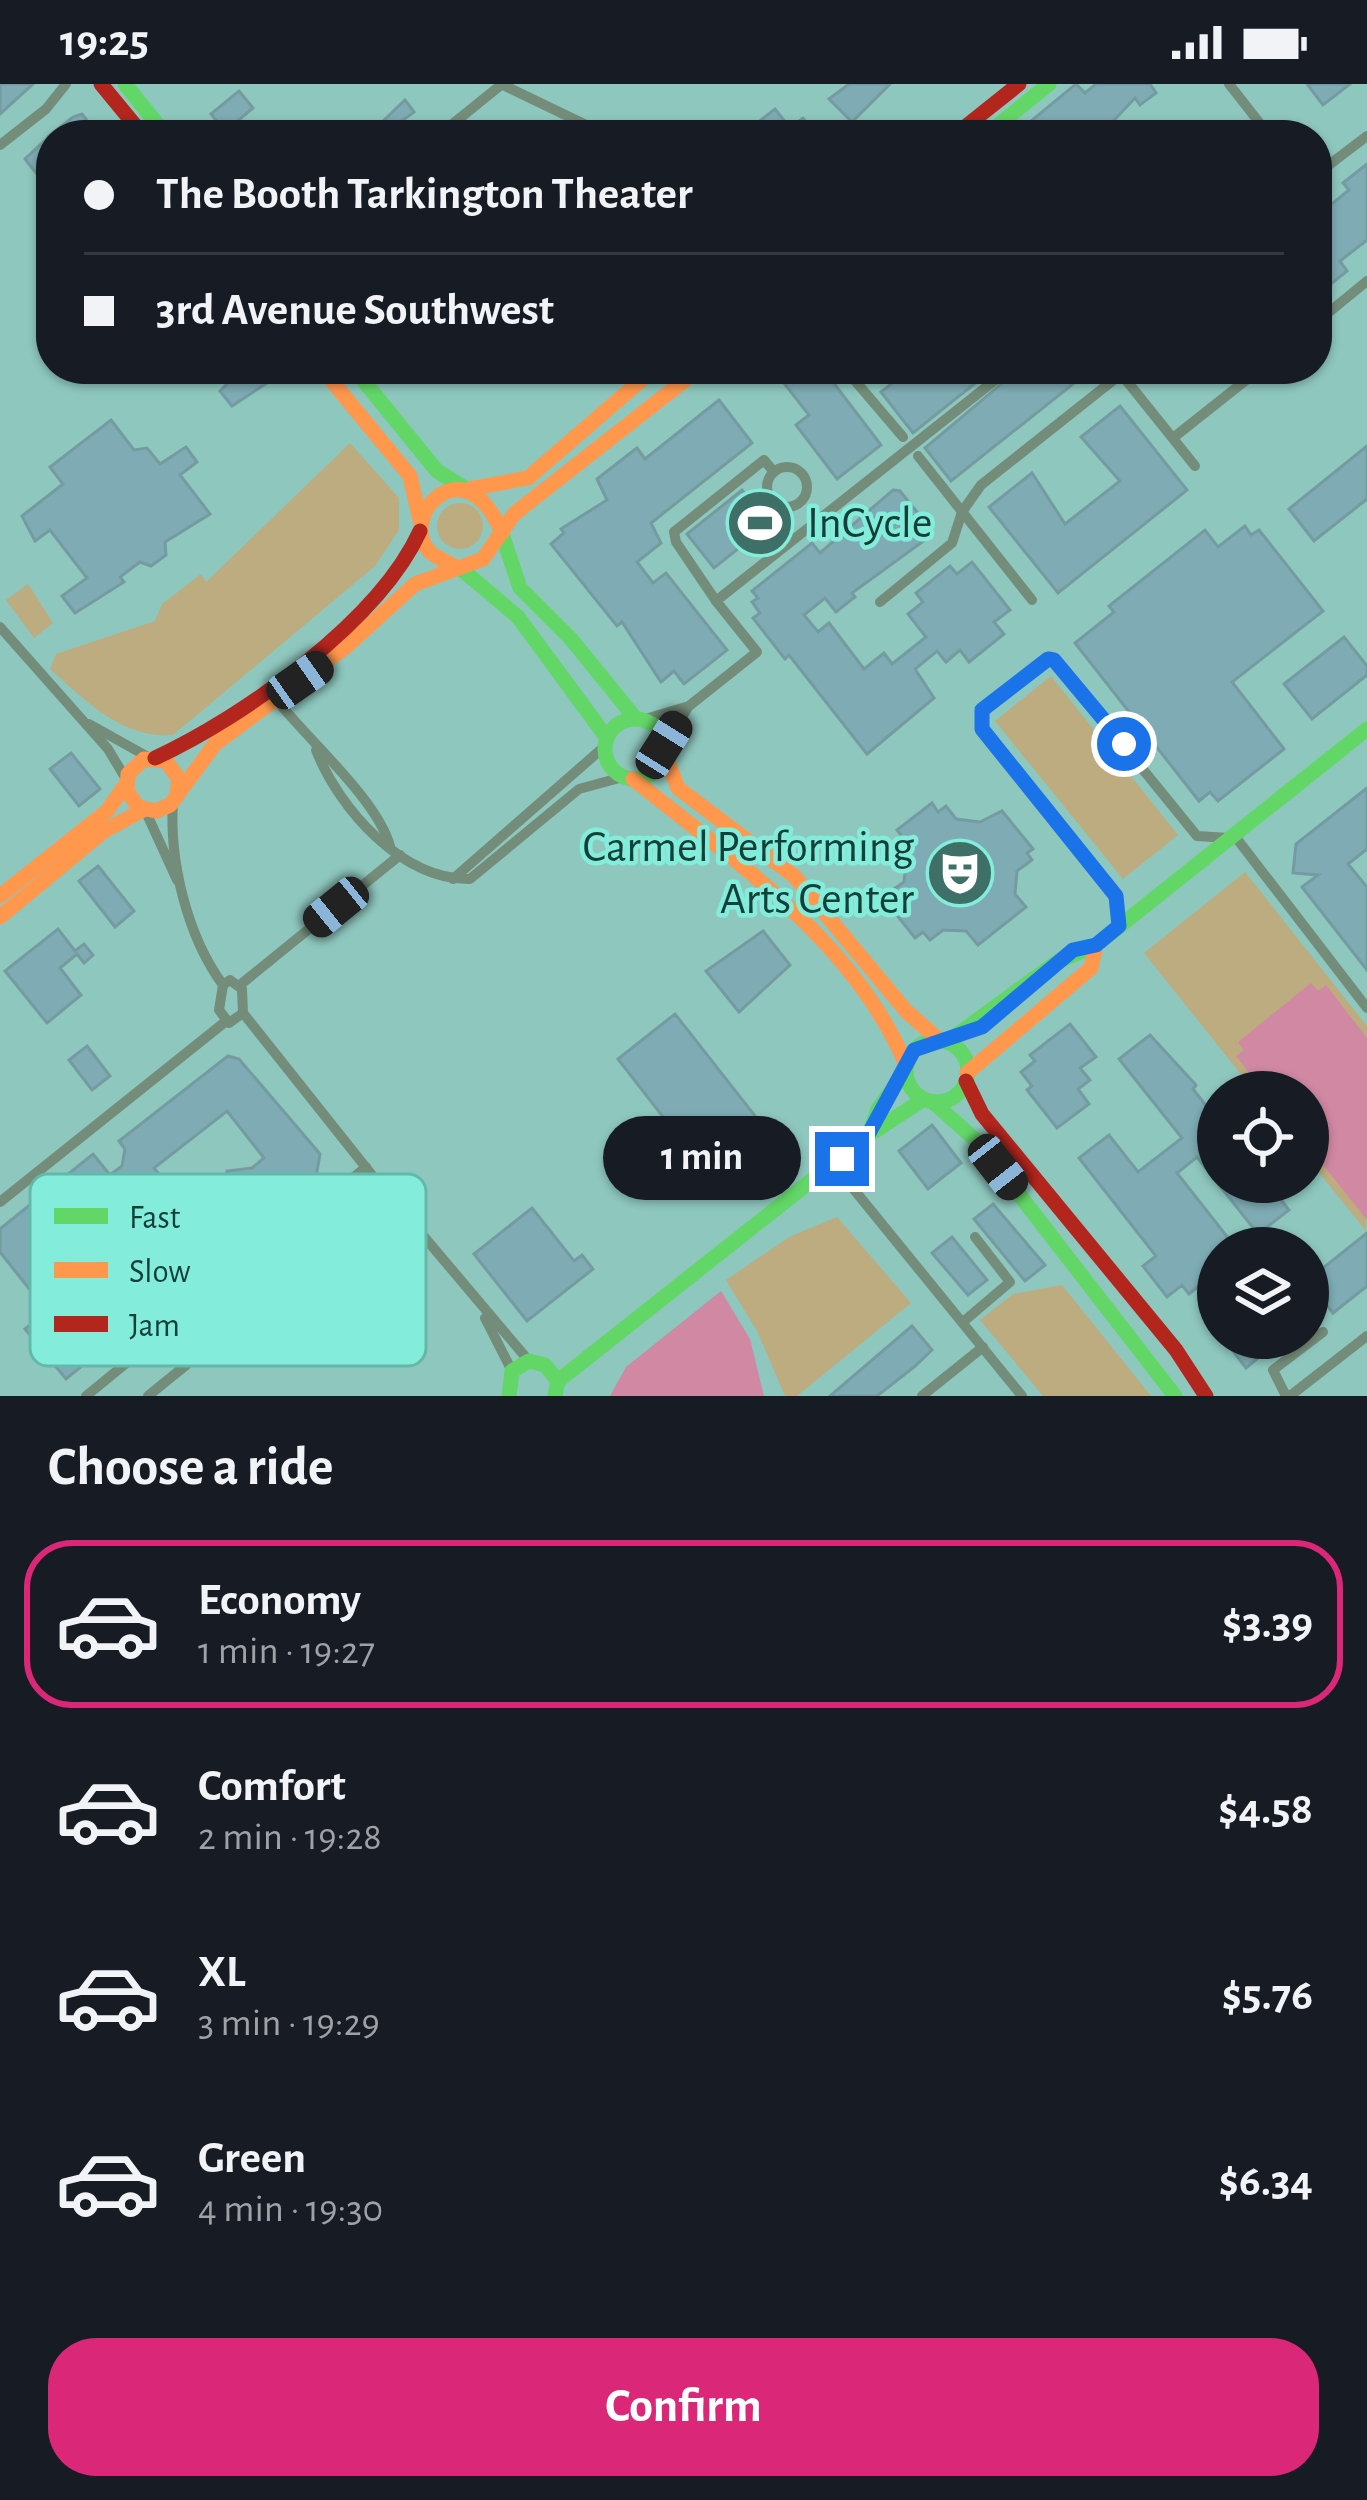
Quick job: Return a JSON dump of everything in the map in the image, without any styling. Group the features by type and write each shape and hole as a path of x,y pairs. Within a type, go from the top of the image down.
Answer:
{"street":[{"path":"0,145 46,109 66,84"},
{"path":"101,84 131,120"},
{"path":"125,84 154,120"},
{"path":"458,120 502,84 576,120"},
{"path":"974,120 1019,84"},
{"path":"1005,120 1049,84"},
{"path":"1229,84 1257,120"},
{"path":"1332,163 1367,136"},
{"path":"1332,310 1367,281"},
{"path":"334,384 413,481 420,527 431,553 490,586 589,702 606,742 609,764 781,897 888,1022 911,1088 980,1144 1175,1396"},
{"path":"366,384 437,471 491,502 520,588 572,639 639,719 659,731 678,788 794,875 906,1011 961,1052 982,1114 1175,1350 1206,1396"},
{"path":"0,896 107,811 135,765 191,743 368,605 398,574 436,496 528,478 637,384"},
{"path":"0,917 104,831 144,810 161,810 175,799 207,751 359,636 415,584 483,559 518,510 680,384"},
{"path":"858,384 903,437"},
{"path":"716,601 990,384"},
{"path":"880,602 952,543 962,512 981,485 1104,384"},
{"path":"1129,384 1195,466"},
{"path":"1173,438 1241,384"},
{"path":"918,456 1032,600"},
{"path":"275,698 316,750 335,765 386,830 395,850 453,879 470,879 579,789 651,774 688,706 757,652 716,601 674,532 764,460 774,472"},
{"path":"789,467 802,474 807,489 800,502 786,507 772,500 767,485 774,472 789,467"},
{"path":"800,502 816,522"},
{"path":"0,627 81,720 126,782 129,797 144,810 184,894 197,940 223,985 219,1010 225,1022"},
{"path":"1119,926 1116,896 982,729 982,710 1048,659 1054,660 1197,836 1232,837"},
{"path":"453,879 606,742 616,726 688,706"},
{"path":"81,720 174,769 184,894"},
{"path":"868,1135 878,1109 921,1044 982,1027 1073,950 1096,945 1367,728"},
{"path":"1232,837 1367,1009"},
{"path":"240,985 395,850"},
{"path":"426,1240 478,1305 554,1381 595,1354 868,1135 929,1101 951,1099 966,1077 1090,968 1096,945"},
{"path":"223,985 230,980 240,985"},
{"path":"240,985 243,1013 372,1174"},
{"path":"35,1174 225,1022 243,1013"},
{"path":"834,1165 1022,1396"},
{"path":"357,1174 366,1167"},
{"path":"0,1202 30,1178"},
{"path":"963,1322 1010,1282 975,1238"},
{"path":"478,1305 507,1386 529,1361"},
{"path":"1288,1359 1274,1370 1288,1396 1367,1336"},
{"path":"922,1396 983,1347"},
{"path":"86,1396 123,1366"},
{"path":"148,1396 185,1366"}],"shaded area":[{"path":"350,443 399,498 399,530 375,566 173,735 155,735 121,724 50,669 56,654 155,621 162,604 201,574 206,582"},
{"path":"460,503 476,510 483,526 476,542 460,549 444,542 437,526 444,510"},
{"path":"28,584 53,623 34,638 6,600"},
{"path":"1051,676 1178,835 1123,879 995,721"},
{"path":"1245,872 1367,1026 1366,1231 1329,1185 1329,1071 1238,1071 1144,953"},
{"path":"1311,983 1318,991 1326,985 1367,1038 1367,1220 1329,1172 1329,1071 1248,1071 1236,1056 1244,1050 1238,1042"},
{"path":"837,1217 911,1303 797,1396 785,1396 757,1331 726,1280 789,1237"},
{"path":"1062,1285 1151,1396 1043,1396 980,1320 1013,1294"},
{"path":"721,1291 750,1339 764,1396 610,1396 626,1367"}],"building":[{"path":"0,84 33,84 0,114"},
{"path":"849,84 890,84 854,120 829,99"},
{"path":"1076,84 1085,93 1096,84 1150,84 1156,93 1140,105 1135,98 1114,120 1032,120"},
{"path":"1307,84 1350,84 1323,105"},
{"path":"239,91 253,108 239,120 216,120 211,114"},
{"path":"405,100 414,112 403,120 384,120"},
{"path":"775,109 784,120 761,120"},
{"path":"36,149 36,173 25,159"},
{"path":"1367,164 1367,240 1340,261 1347,271 1332,283 1332,204 1349,190 1343,183"},
{"path":"227,384 265,384 232,406 220,391"},
{"path":"785,384 834,384 881,445 837,479 796,425 809,415"},
{"path":"891,384 974,384 913,433 881,392"},
{"path":"1001,384 1073,384 951,481 925,448"},
{"path":"719,400 752,443 651,523 661,543 637,562 653,583 666,573 727,650 684,684 674,671 661,682 622,622 617,626 551,544 564,533 561,529 607,500 597,479 637,448 645,459"},
{"path":"1120,406 1187,490 1058,593 989,507 1032,473 1065,524 1120,481 1081,437"},
{"path":"111,420 134,450 147,448 160,464 186,447 197,462 180,475 210,514 165,542 166,555 151,566 140,562 120,577 124,582 75,613 62,596 87,578 50,530 35,541 22,516 63,484 50,467"},
{"path":"1367,446 1367,499 1314,541 1289,509"},
{"path":"742,490 769,524 714,568 687,534"},
{"path":"893,490 900,491 925,522 920,526 929,537 852,593 855,597 836,612 825,598 804,615 818,632 829,623 864,669 884,653 892,664 926,637 908,614 923,602 916,593 950,566 957,574 972,562 1010,610 994,622 1004,634 969,662 960,650 946,662 937,651 915,669 934,698 867,754 789,655 785,659 753,618 760,613 752,602 758,598 752,591 812,543 820,553"},
{"path":"1245,526 1251,535 1259,530 1323,611 1232,682 1284,749 1218,801 1210,792 1199,801 1075,643 1114,612 1109,606 1205,530 1218,547"},
{"path":"1344,637 1367,666 1367,675 1312,719 1284,684"},
{"path":"71,753 100,789 79,806 50,769"},
{"path":"1367,788 1367,849 1348,864 1367,887 1367,970 1302,887 1318,875 1293,873 1296,844"},
{"name":"Carmel Performing Arts Center","path":"932,803 938,812 946,806 956,819 980,822 1002,811 1033,849 1027,853 1032,860 1017,871 1015,894 1026,907 978,945 966,931 943,930 930,940 923,932 915,938 888,904 896,897 891,891 904,882 907,856 897,844 904,839 897,830"},
{"path":"98,866 134,911 115,927 79,881"},
{"path":"58,929 75,951 84,944 93,955 84,963 77,954 60,968 81,995 47,1023 5,971"},
{"path":"763,931 790,965 739,1012 706,971"},
{"path":"675,1014 770,1135 712,1180 618,1059"},
{"path":"1070,1024 1096,1057 1080,1068 1090,1080 1078,1089 1089,1104 1057,1128 1027,1090 1032,1086 1021,1072 1035,1061 1030,1055"},
{"path":"1150,1035 1196,1085 1197,1157 1177,1173 1219,1227 1197,1227 1197,1287 1189,1294 1182,1285 1167,1297 1143,1266 1156,1256 1079,1158 1109,1135 1138,1172 1182,1138 1119,1059"},
{"path":"87,1046 110,1076 92,1090 69,1060"},
{"path":"228,1056 239,1059 320,1154 317,1174 227,1174 252,1168 264,1158 227,1111 154,1168 159,1174 111,1174 122,1166 125,1149 119,1141"},
{"path":"932,1125 961,1163 928,1189 899,1151"},
{"path":"93,1154 109,1174 68,1174"},
{"path":"1233,1203 1284,1203 1289,1210 1267,1227 1252,1227"},
{"path":"993,1204 1045,1265 1025,1281 974,1219"},
{"path":"30,1205 30,1290 0,1252 0,1229"},
{"path":"532,1208 574,1261 582,1255 593,1269 527,1321 474,1254"},
{"path":"1367,1233 1367,1286 1333,1313 1329,1308 1329,1263"},
{"path":"952,1237 987,1280 968,1295 932,1253"},
{"path":"912,1326 932,1350 914,1367 877,1396 830,1396"},
{"path":"55,1366 82,1366 66,1379"}],"traffic: fast":[{"path":"125,84 154,120"},
{"path":"1005,120 1049,84"},
{"path":"366,384 437,471 463,487"},
{"path":"502,534 520,588 571,639 636,719"},
{"path":"460,568 518,617 607,738"},
{"path":"635,719 656,728 665,749 656,770 635,779 614,770 605,749 614,728 635,719"},
{"path":"947,1042 1057,962 1096,945 1367,729"},
{"path":"937,1040 959,1049 968,1071 959,1093 937,1102 915,1093 906,1071 915,1049 937,1040"},
{"path":"869,1135 878,1109 906,1071"},
{"path":"558,1381 869,1135 924,1099"},
{"path":"933,1102 980,1144 1175,1396"},
{"path":"509,1396 512,1371 529,1361 545,1365 558,1381 555,1396"}],"traffic: slow":[{"path":"334,384 410,476 420,520"},
{"path":"469,489 528,478 637,384"},
{"path":"177,795 215,744 347,646 415,584 483,559 514,514 680,384"},
{"path":"454,566 429,551 422,536 422,521 440,495 454,490 471,493 487,506 502,533"},
{"path":"664,752 678,788 794,876 906,1011 939,1040"},
{"path":"144,759 166,761 179,779 177,795 156,811 138,807 127,791 128,774 144,759"},
{"path":"633,779 750,872 824,942 884,1021 906,1065"},
{"path":"0,896 107,811 126,784"},
{"path":"0,917 104,831 143,810"},
{"path":"967,1073 1091,968 1096,945"}],"traffic: jam":[{"path":"101,84 131,120"},
{"path":"974,120 1019,84"},
{"path":"155,758 228,718 306,663 374,599 420,531"},
{"path":"966,1081 982,1114 1176,1350 1206,1396"}],"place":[{"name":"InCycle","path":"760,523"},
{"name":"Carmel Performing Arts Center","path":"960,873"}],"route":[{"path":"842,1159 868,1135 878,1109 921,1044 947,1042 982,1027 1073,950 1096,945 1119,926 1122,911 1116,896 982,729 982,710 1048,659 1054,660 1124,744"}]}
